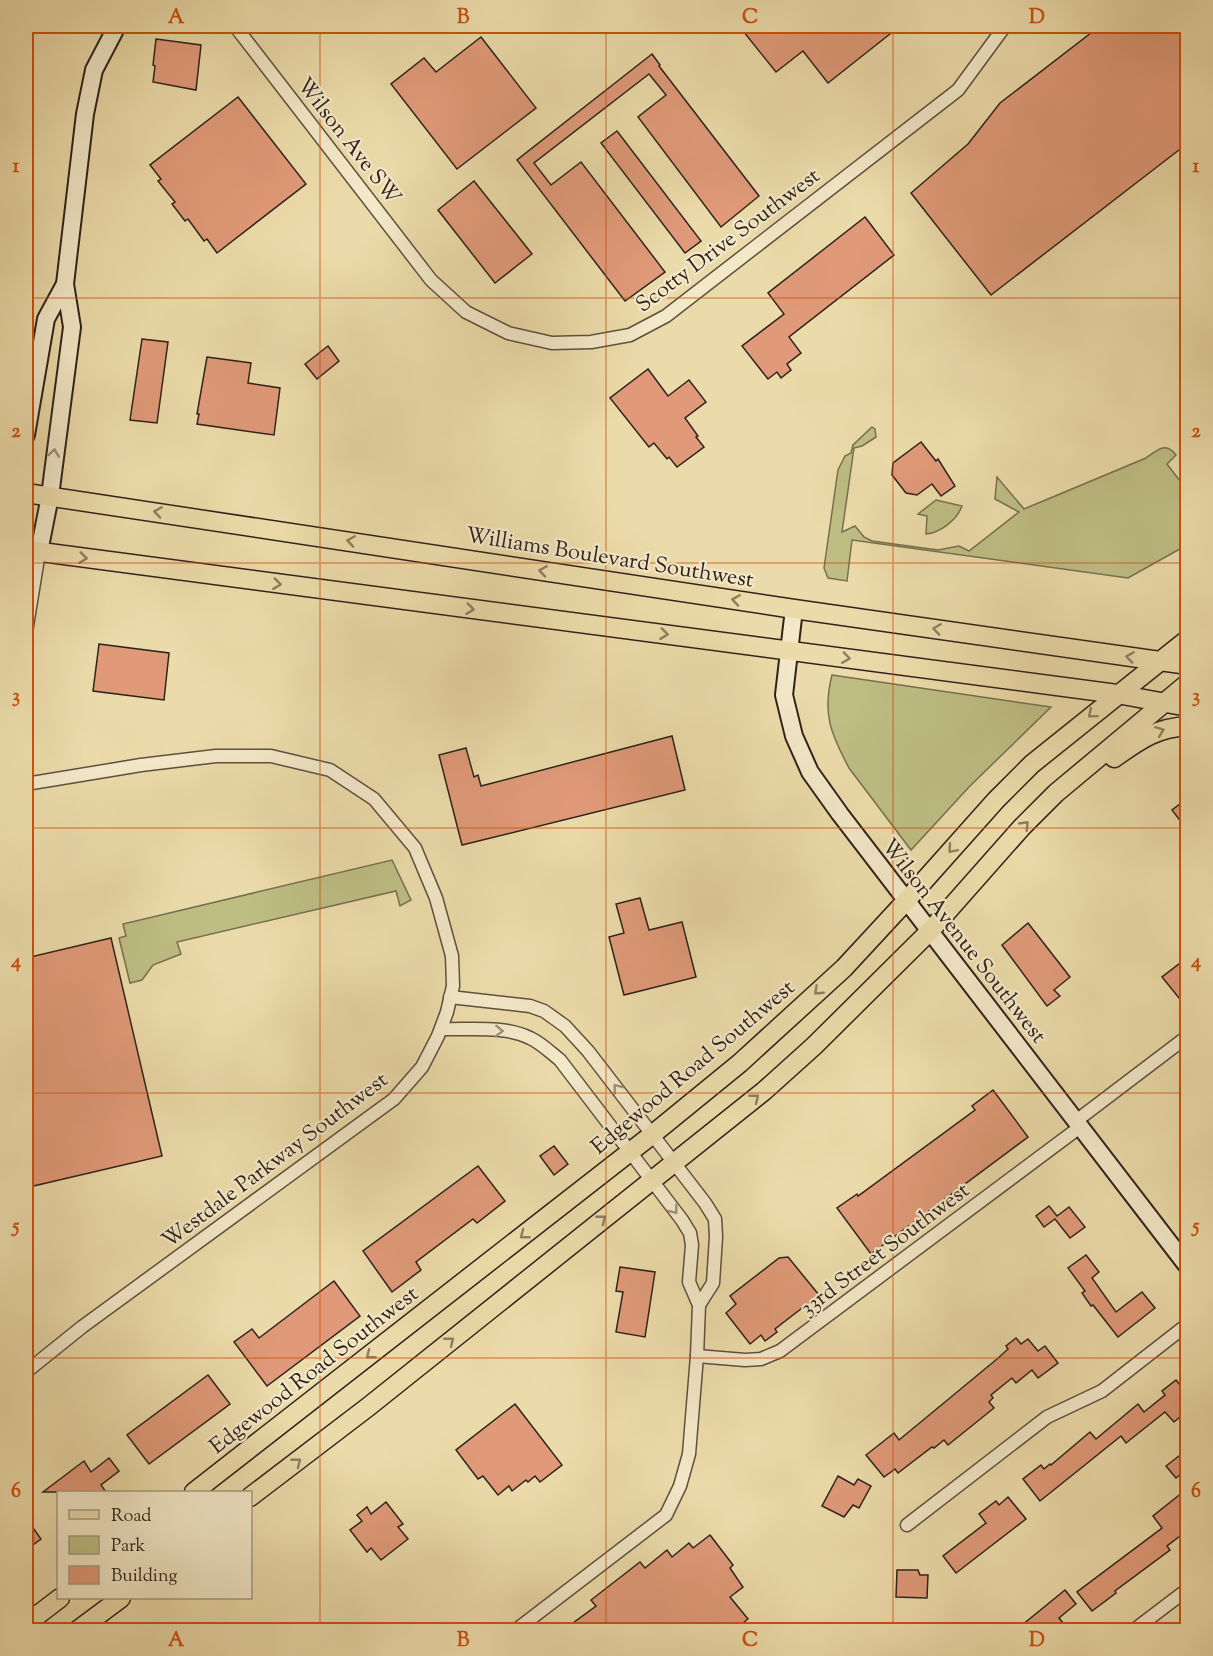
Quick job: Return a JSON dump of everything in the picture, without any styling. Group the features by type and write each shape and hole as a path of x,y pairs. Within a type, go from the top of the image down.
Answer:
{"main road":[{"name":"Williams Boulevard Southwest","path":"26,493 794,609 1188,665"},
{"path":"32,551 1117,694 1188,707"},
{"name":"Edgewood Road Southwest","path":"195,1491 653,1134 740,1063 844,968 996,800 1032,764 1188,639"},
{"path":"252,1495 368,1407 764,1091 930,931 1022,827 1056,793 1188,683"},
{"path":"1056,793 1141,739 1167,728 1188,726"},
{"path":"26,1624 59,1599"},
{"path":"78,1630 120,1599"}],"street":[{"path":"26,632 32,551 50,496 72,327 65,284 85,114 94,70 117,26"},
{"name":"Wilson Ave SW","path":"235,26 431,280"},
{"name":"Scotty Drive Southwest","path":"431,280 466,312 508,333 552,343 591,342 630,335 666,316 958,90 1005,26"},
{"path":"26,435 46,320 65,284"},
{"name":"Wilson Avenue Southwest","path":"794,609 784,695 794,736 810,772 906,901 1188,1268"},
{"name":"Westdale Parkway Southwest","path":"26,783 141,765 226,755 271,756 330,771 374,799 415,848 436,898 452,956 453,986 441,1029 422,1067 394,1099 91,1321 26,1372"},
{"path":"450,997 516,1003 544,1011 565,1026 588,1051 705,1203 714,1219 716,1237 713,1282 699,1305"},
{"path":"441,1029 510,1031 543,1045 560,1060 630,1152 690,1233 693,1245 689,1282 699,1305 697,1356 689,1454 680,1486 666,1515 516,1630"},
{"name":"33rd Street Southwest","path":"697,1356 745,1360 761,1359 780,1351 1078,1124 1188,1036"},
{"path":"908,1525 1047,1417 1102,1391 1188,1324"},
{"path":"1134,1630 1188,1589"}],"green space":[{"path":"872,427 875,429 876,437 854,448 842,532 855,526 864,537 872,541 938,550 959,546 969,551 1019,512 995,499 997,477 1024,509 1146,458 1161,448 1169,448 1176,455 1167,464 1187,490 1187,545 1128,578 852,540 847,581 828,578 824,568 838,470 845,456 851,453 853,445"},
{"path":"936,500 962,506 947,525 926,534 927,516 918,514"},
{"path":"832,675 1051,707 969,787 911,850 849,768 837,745 828,713"},
{"path":"392,860 411,900 400,906 396,891 177,942 181,954 153,965 142,980 130,983 119,938 126,936 123,924"}],"building":[{"path":"739,26 900,26 828,83 803,51 776,72"},
{"path":"1100,26 1188,26 1188,143 991,295 911,193 968,144 1000,103"},
{"path":"481,37 536,108 457,169 391,84 424,58 436,72"},
{"path":"156,39 201,45 196,90 153,82"},
{"path":"652,54 759,196 721,227 638,117 666,95 649,74 534,163 551,185 581,162 665,272 625,301 517,160"},
{"path":"238,97 306,184 217,253 207,239 204,241 188,219 185,221 172,204 175,202 158,181 161,179 150,165"},
{"path":"617,131 701,241 685,253 601,143"},
{"path":"474,181 532,254 495,283 438,210"},
{"path":"865,217 894,255 789,337 801,353 787,364 791,370 781,378 777,372 768,379 742,346 784,314 768,293"},
{"path":"142,339 168,342 157,423 130,420"},
{"path":"328,346 339,361 317,379 305,364"},
{"path":"207,357 251,363 248,383 280,388 274,435 197,424"},
{"path":"648,369 668,396 689,380 706,402 685,418 704,447 677,467 654,443 649,447 610,398"},
{"path":"921,442 936,461 938,459 955,486 941,496 932,484 917,495 906,493 892,475 893,463"},
{"path":"99,644 169,653 164,700 93,691"},
{"path":"672,736 685,790 462,845 439,755 466,748 474,777 478,775 481,786"},
{"path":"1188,798 1188,831 1172,810"},
{"path":"640,898 649,930 682,922 696,977 624,995 609,937 624,933 616,904"},
{"path":"1028,923 1070,977 1054,990 1060,996 1047,1006 1002,945"},
{"path":"111,938 162,1156 29,1187 26,1173 26,958"},
{"path":"1188,957 1188,991 1179,998 1162,977"},
{"path":"993,1090 1028,1137 871,1254 837,1208 857,1194 858,1196 975,1110 972,1106"},
{"path":"554,1146 568,1164 554,1175 540,1156"},
{"path":"478,1166 505,1201 477,1223 473,1219 416,1262 421,1270 392,1292 363,1251"},
{"path":"1049,1206 1057,1216 1069,1207 1085,1227 1070,1238 1055,1219 1044,1227 1036,1216"},
{"path":"1086,1255 1099,1272 1092,1278 1116,1312 1142,1292 1155,1308 1118,1337 1093,1305 1091,1306 1082,1293 1085,1291 1068,1268"},
{"path":"788,1257 819,1295 775,1329 777,1332 765,1341 761,1335 750,1344 726,1313 736,1304 730,1296 779,1258"},
{"path":"620,1267 655,1272 645,1337 616,1332 623,1292 616,1291"},
{"path":"334,1281 360,1316 267,1386 234,1342 252,1329 259,1338"},
{"path":"1016,1338 1021,1344 1028,1339 1038,1351 1045,1346 1058,1363 1038,1378 1032,1370 1016,1383 1012,1378 991,1395 993,1398 989,1402 994,1408 948,1445 944,1440 898,1473 895,1469 884,1477 866,1455 894,1433 899,1440 997,1359 1008,1349 1006,1346"},
{"path":"208,1375 230,1404 149,1464 127,1435"},
{"path":"1188,1379 1188,1425 1181,1416 1174,1422 1165,1412 1126,1443 1121,1436 1040,1501 1023,1479 1041,1465 1044,1469 1051,1465 1090,1432 1096,1439 1138,1404 1144,1412 1165,1395 1162,1391 1176,1380 1180,1385"},
{"path":"515,1404 562,1465 540,1482 535,1476 512,1491 509,1486 498,1495 483,1476 478,1479 456,1450"},
{"path":"1179,1456 1188,1468 1176,1478 1166,1466"},
{"path":"109,1458 119,1471 101,1485 105,1491 43,1492 84,1461 91,1472"},
{"path":"838,1476 854,1485 858,1479 871,1486 859,1508 853,1505 844,1517 822,1506"},
{"path":"1183,1492 1188,1499 1188,1530 1167,1546 1170,1550 1092,1611 1077,1592 1162,1528 1153,1516"},
{"path":"1008,1497 1026,1519 956,1573 943,1556 986,1523 979,1514 996,1501 999,1505"},
{"path":"386,1502 403,1524 398,1527 408,1539 381,1560 371,1548 367,1552 350,1530 362,1521 357,1515 367,1507 371,1514"},
{"path":"26,1518 41,1539 26,1550"},
{"path":"710,1535 733,1565 730,1568 743,1587 730,1597 748,1619 734,1630 578,1630 573,1623 596,1606 591,1600 640,1562 645,1568 667,1550 672,1557 689,1543 693,1548"},
{"path":"897,1570 918,1570 920,1575 928,1575 927,1598 896,1597"},
{"path":"1065,1590 1076,1604 1059,1618 1069,1630 1016,1630"}]}
